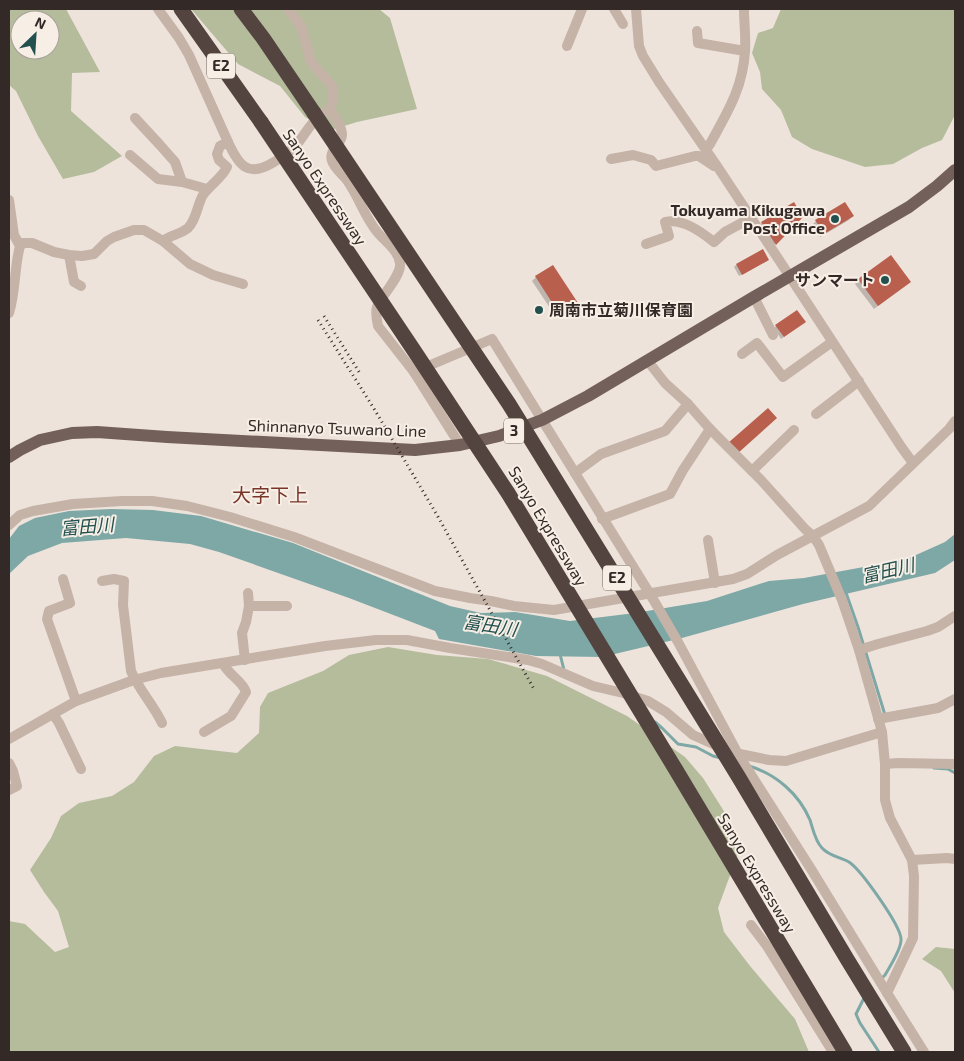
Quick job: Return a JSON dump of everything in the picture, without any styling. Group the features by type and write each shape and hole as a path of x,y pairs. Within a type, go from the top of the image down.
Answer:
{"highway":[{"name":"Sanyo Expressway","path":"180,9 261,122 508,493 845,1052"},
{"name":"Sanyo Expressway","path":"241,9 314,113 509,404 738,776 904,1052"}],"main road":[{"name":"Shinnanyo Tsuwano Line","path":"9,457 40,440 72,433 97,432 415,450 460,445 499,436 542,420 588,396 909,207 955,170"}],"street":[{"path":"158,9 189,55 234,156 243,166 253,170 265,167 285,155 297,144 320,115 330,110 333,98 332,86 311,62 302,26 288,9"},
{"path":"567,46 582,9"},
{"path":"614,9 623,24"},
{"path":"636,9 639,46 643,56 913,463"},
{"path":"706,150 735,98 742,80 745,51 744,9"},
{"path":"697,31 698,43 745,51"},
{"path":"330,110 334,114 342,133 341,139 331,154 332,162 348,181 368,218 378,232 395,250 400,262 400,270 377,307 378,326 414,372 460,445"},
{"path":"135,118 175,162 182,182"},
{"path":"163,241 188,228 193,221 202,197 225,171 226,167 219,160 217,154 220,146 228,142"},
{"path":"130,155 158,178 182,182 207,190"},
{"path":"611,159 633,155 651,160 656,166 699,156 712,166 717,166"},
{"path":"9,200 14,235 20,246 15,286 9,313"},
{"path":"646,244 669,236 665,222 672,220 688,225 714,242 725,232 751,218"},
{"path":"20,246 23,243 32,243 54,252 82,256 94,254 114,237 134,230 144,230 163,241 190,264 212,275 243,284"},
{"path":"69,255 74,282 81,286"},
{"path":"754,297 774,335"},
{"path":"414,372 492,339 651,596 738,754 924,1052"},
{"path":"742,354 757,343 783,377 832,342"},
{"path":"647,360 665,383 688,404 805,530 813,536 819,545 842,600 859,650 882,732 885,764 885,800 890,818 912,860 914,876 913,938 887,993"},
{"path":"816,414 859,382"},
{"path":"575,473 601,454 665,431 688,404"},
{"path":"9,525 20,515 73,504 152,501 187,506 294,537 435,591 491,600 514,606 554,610 651,596 733,580 747,574 777,555 869,506 955,421"},
{"path":"602,519 670,494 683,470 710,429"},
{"path":"752,471 794,430"},
{"path":"708,540 716,583"},
{"path":"63,579 70,603 49,611 47,619 76,701"},
{"path":"102,581 114,579 124,581 123,605 130,671 162,723"},
{"path":"245,660 242,632 249,606 248,593"},
{"path":"249,606 287,606"},
{"path":"859,650 927,631 938,627 955,616"},
{"path":"9,739 76,701 134,680 161,673 325,646 376,640 407,640 542,664 594,686 648,701 666,712 693,735 709,743 738,754 768,760 786,761 882,732"},
{"path":"204,732 231,716 246,692 244,686 225,668 223,663"},
{"path":"878,719 938,708 955,700"},
{"path":"53,714 81,770"},
{"path":"9,763 17,786 9,790"},
{"path":"885,764 955,765"},
{"path":"912,860 955,859"},
{"path":"752,925 832,1052"}],"green space":[{"path":"9,9 66,9 100,72 72,73 71,111 122,156 94,172 63,179 38,136 16,91 9,85"},
{"path":"191,9 379,9 390,18 417,109 357,122 328,131 305,117 280,86 238,64"},
{"path":"781,9 955,9 955,115 942,140 922,148 893,164 865,167 812,149 792,137 781,110 762,89 760,72 752,53 758,33 773,28"},
{"path":"388,647 437,655 488,659 547,676 627,716 685,757 703,778 727,816 739,851 718,908 724,932 795,1019 809,1052 9,1052 9,921 25,924 55,952 69,947 58,911 30,870 51,838 61,816 79,803 112,796 134,782 154,756 175,746 237,753 259,733 260,707 268,693 323,671 349,655"},
{"path":"936,947 955,949 955,993 941,971 922,959"}],"water":[{"name":"富田川","path":"153,510 201,516 293,543 450,606 481,613 515,612 570,621 707,601 769,581 804,578 907,559 945,542 955,534 955,560 935,573 803,604 682,638 602,657 536,656 439,639 435,631 349,598 219,552 190,544 126,538 62,543 28,556 9,574 9,539 19,526 35,518 69,511"}],"building":[{"path":"794,202 803,217 776,245 761,222"},
{"path":"845,202 854,216 824,234 815,220"},
{"path":"763,249 769,260 742,275 736,264"},
{"name":"サンマート","path":"891,255 911,282 878,306 858,279"},
{"path":"553,265 578,303 560,315 535,276"},
{"path":"797,310 806,322 784,337 775,325"},
{"path":"768,408 777,418 737,454 728,443"}],"waterway":[{"path":"845,590 885,715"},
{"path":"560,654 564,670"},
{"path":"655,722 678,744 696,747 721,758"},
{"path":"749,766 768,774 786,786 800,802 820,845 828,853 849,862 855,867 895,923 901,940 895,958 882,978"},
{"path":"934,768 948,769 955,773"},
{"path":"864,998 856,1014 879,1052"}],"railway":[{"path":"324,316 361,375"},
{"path":"318,320 373,407 437,515 535,691"}],"place":[{"name":"Tokuyama Kikugawa Post Office","path":"835,219"},
{"name":"サンマート","path":"885,280"},
{"name":"周南市立菊川保育園","path":"539,310"}],"district":[{"name":"大字下上","path":"270,495"}]}
